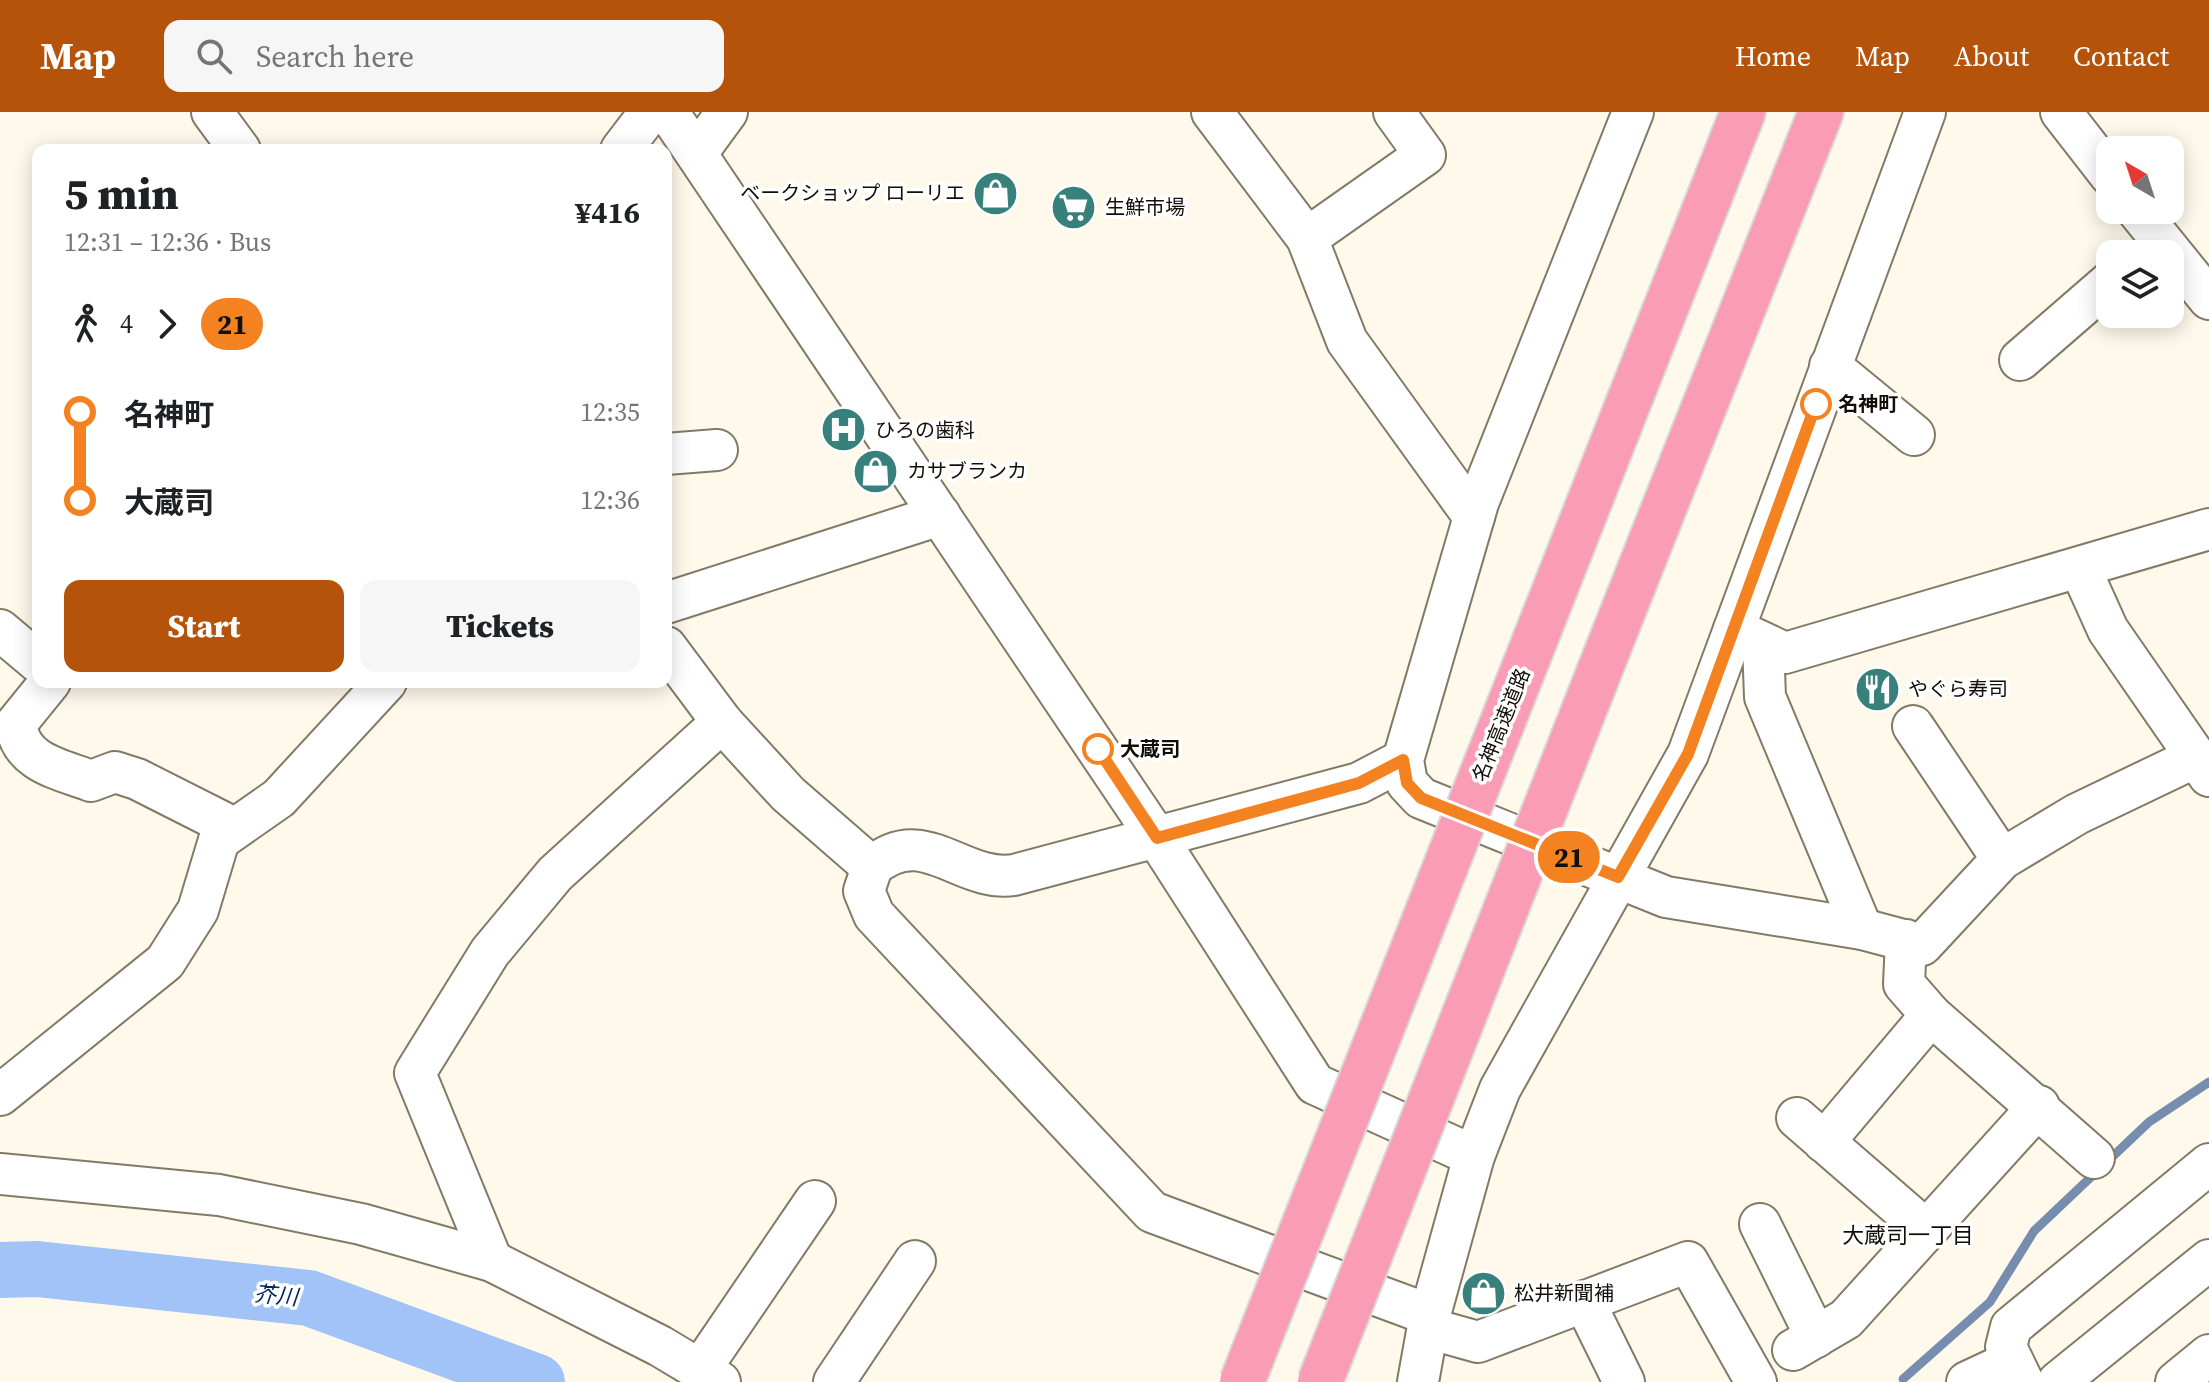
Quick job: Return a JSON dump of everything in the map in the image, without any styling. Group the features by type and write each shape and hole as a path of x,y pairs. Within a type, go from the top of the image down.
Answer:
{"highway":[{"name":"名神高速道路","path":"1242,1382 1743,112"},
{"path":"1320,1382 1821,112"}],"street":[{"path":"212,112 236,144"},
{"path":"697,153 727,112"},
{"path":"1212,112 1307,238 1347,341 1474,517"},
{"path":"1307,238 1425,155 1394,112"},
{"path":"1633,112 1474,517 1403,760 1407,783 1421,798 1666,897 1862,929 1922,945 2002,859 2077,814 2204,765 2108,630 2080,568"},
{"path":"1418,1382 1429,1321 1474,1156 1500,1089 1688,754 1748,636 1830,366 1925,112"},
{"path":"2061,112 2096,157"},
{"path":"626,144 650,114 697,153 1157,838 1315,1084 1474,1156"},
{"path":"2146,234 2209,299"},
{"path":"2020,360 2096,294"},
{"path":"1830,366 1914,435"},
{"path":"672,454 717,450"},
{"path":"672,601 940,515"},
{"path":"1748,636 1785,653 2209,529"},
{"path":"0,630 32,657"},
{"path":"1748,636 1765,697 1862,929"},
{"path":"672,655 722,722 788,794 872,867"},
{"path":"45,688 16,724 18,742 34,759 91,781 115,772 137,779 234,828"},
{"path":"0,1095 165,962 198,910 219,840 279,798 380,688"},
{"path":"492,1261 415,1073 490,952 555,874 722,722"},
{"path":"1913,726 2002,859"},
{"path":"1403,760 1359,783 1005,876 911,849 890,855 872,867 864,891 874,915 1152,1212 1478,1342 1688,1262 1756,1382"},
{"path":"1906,940 1904,984 1931,1015 2039,1106 2094,1158"},
{"path":"1926,1230 1811,1130 1931,1015"},
{"path":"1760,1224 1804,1343 1846,1319 2039,1106"},
{"path":"1967,1382 2018,1371 2006,1347 2011,1327 2209,1164"},
{"path":"0,1174 219,1195 361,1224 492,1261 710,1376 815,1201"},
{"path":"2058,1382 2209,1260"},
{"path":"834,1382 915,1261"},
{"path":"1584,1301 1624,1382"},
{"path":"2176,1382 2209,1355"}],"waterway":[{"path":"1903,1379 1990,1302 2034,1231 2149,1122 2209,1082"},
{"name":"芥川","path":"0,1270 37,1269 309,1298 537,1382"}],"bus line":[{"name":"21","path":"1098,749 1157,838 1359,783 1403,760 1407,783 1421,798 1618,877 1688,754 1816,404"}],"place":[{"name":"ベークショップ ローリエ","path":"996,193"},
{"name":"生鮮市場","path":"1074,207"},
{"name":"名神町","path":"1816,404"},
{"name":"ひろの歯科","path":"844,430"},
{"name":"カサブランカ","path":"876,471"},
{"name":"やぐら寿司","path":"1877,689"},
{"name":"大蔵司","path":"1098,749"},
{"name":"松井新聞補","path":"1483,1293"}],"district":[{"name":"大蔵司一丁目","path":"1908,1235"}]}
